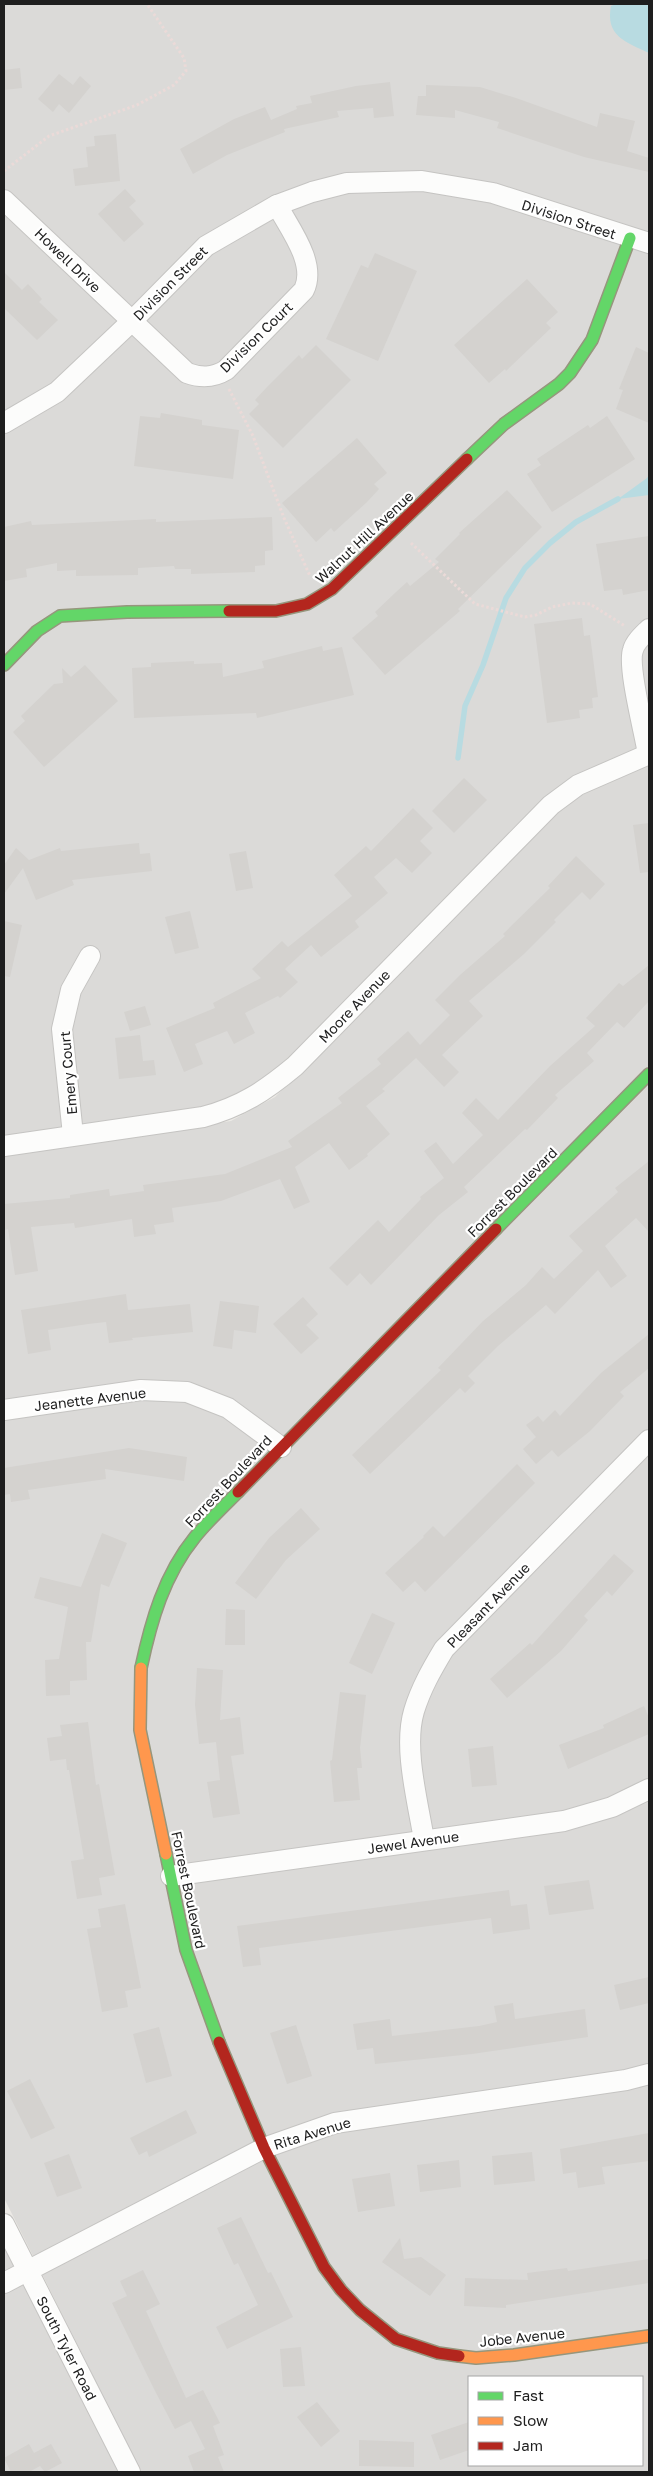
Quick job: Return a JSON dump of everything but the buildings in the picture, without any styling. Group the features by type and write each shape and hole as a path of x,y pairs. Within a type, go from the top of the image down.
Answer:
{"street":[{"name":"Division Street","path":"4,423 56,392 132,322 206,246 277,205 346,183 422,181 493,193 649,243"},
{"name":"Howell Drive","path":"4,200 132,322"},
{"name":"Division Court","path":"132,322 187,373 200,377 216,376 222,372 304,290 308,281 308,270 302,254 277,205"},
{"name":"Walnut Hill Avenue","path":"4,665 37,631 51,620 67,614 276,611 292,609 316,600 352,572 504,424 559,384 579,362 592,340 630,238"},
{"path":"645,633 632,651 633,671 649,754"},
{"name":"Moore Avenue","path":"4,1146 203,1117 230,1110 274,1084 302,1059 550,805 578,785 649,754"},
{"name":"Emery Court","path":"73,1135 62,1029 71,990 90,956"},
{"name":"Forrest Boulevard","path":"264,2148 210,2022 186,1950 140,1730 140,1671 150,1624 166,1583 195,1537 281,1447 649,1074"},
{"name":"Jeanette Avenue","path":"4,1410 141,1390 187,1392 228,1408 281,1447"},
{"name":"Pleasant Avenue","path":"424,1840 410,1746 414,1712 427,1678 444,1649 649,1440"},
{"name":"Jewel Avenue","path":"171,1876 564,1821 612,1807 649,1788"},
{"name":"Rita Avenue","path":"4,2283 264,2148 336,2123 626,2080 649,2074"},
{"name":"Jobe Avenue","path":"264,2148 324,2267 340,2290 360,2310 396,2339 438,2353 476,2358 514,2355 649,2336"},
{"name":"South Tyler Road","path":"4,2224 130,2472"}],"path":[{"path":"4,171 49,136 137,105 174,86 186,71 184,58 147,4"},
{"path":"222,372 238,410 253,436 284,518 309,571 316,600"},
{"path":"396,529 475,604 525,617 536,615 552,607 572,603 590,604 645,633"}],"shaded area":[{"path":"4,4 649,4 649,748 617,757 570,781 288,1064 248,1091 208,1110 4,1140"},
{"path":"649,763 649,2472 141,2472 4,2198 4,1155 231,1121 275,1097 564,807 598,785"},
{"path":"4,2238 120,2472 4,2472"}],"water":[{"path":"616,4 649,4 649,53 625,41 614,31 610,16 611,6"},
{"path":"649,475 649,495 618,499 647,478"}],"waterway":[{"path":"458,758 465,706 483,665 506,598 525,568 550,543 576,522 618,499"}],"traffic: fast":[{"path":"467,459 504,424 559,384 570,373 592,340 630,238"},
{"path":"4,665 37,631 60,616 127,612 229,611"},
{"path":"496,1229 649,1074"},
{"path":"141,1668 154,1616 175,1567 200,1531 238,1492"},
{"path":"166,1854 186,1950 219,2042"}],"traffic: slow":[{"path":"141,1668 140,1730 166,1854"},
{"path":"459,2356 476,2358 514,2355 649,2336"}],"traffic: jam":[{"path":"229,611 276,611 307,604 332,589 467,459"},
{"path":"238,1492 496,1229"},
{"path":"219,2042 264,2148 324,2267 341,2290 360,2310 396,2339 438,2353 459,2356"}]}
